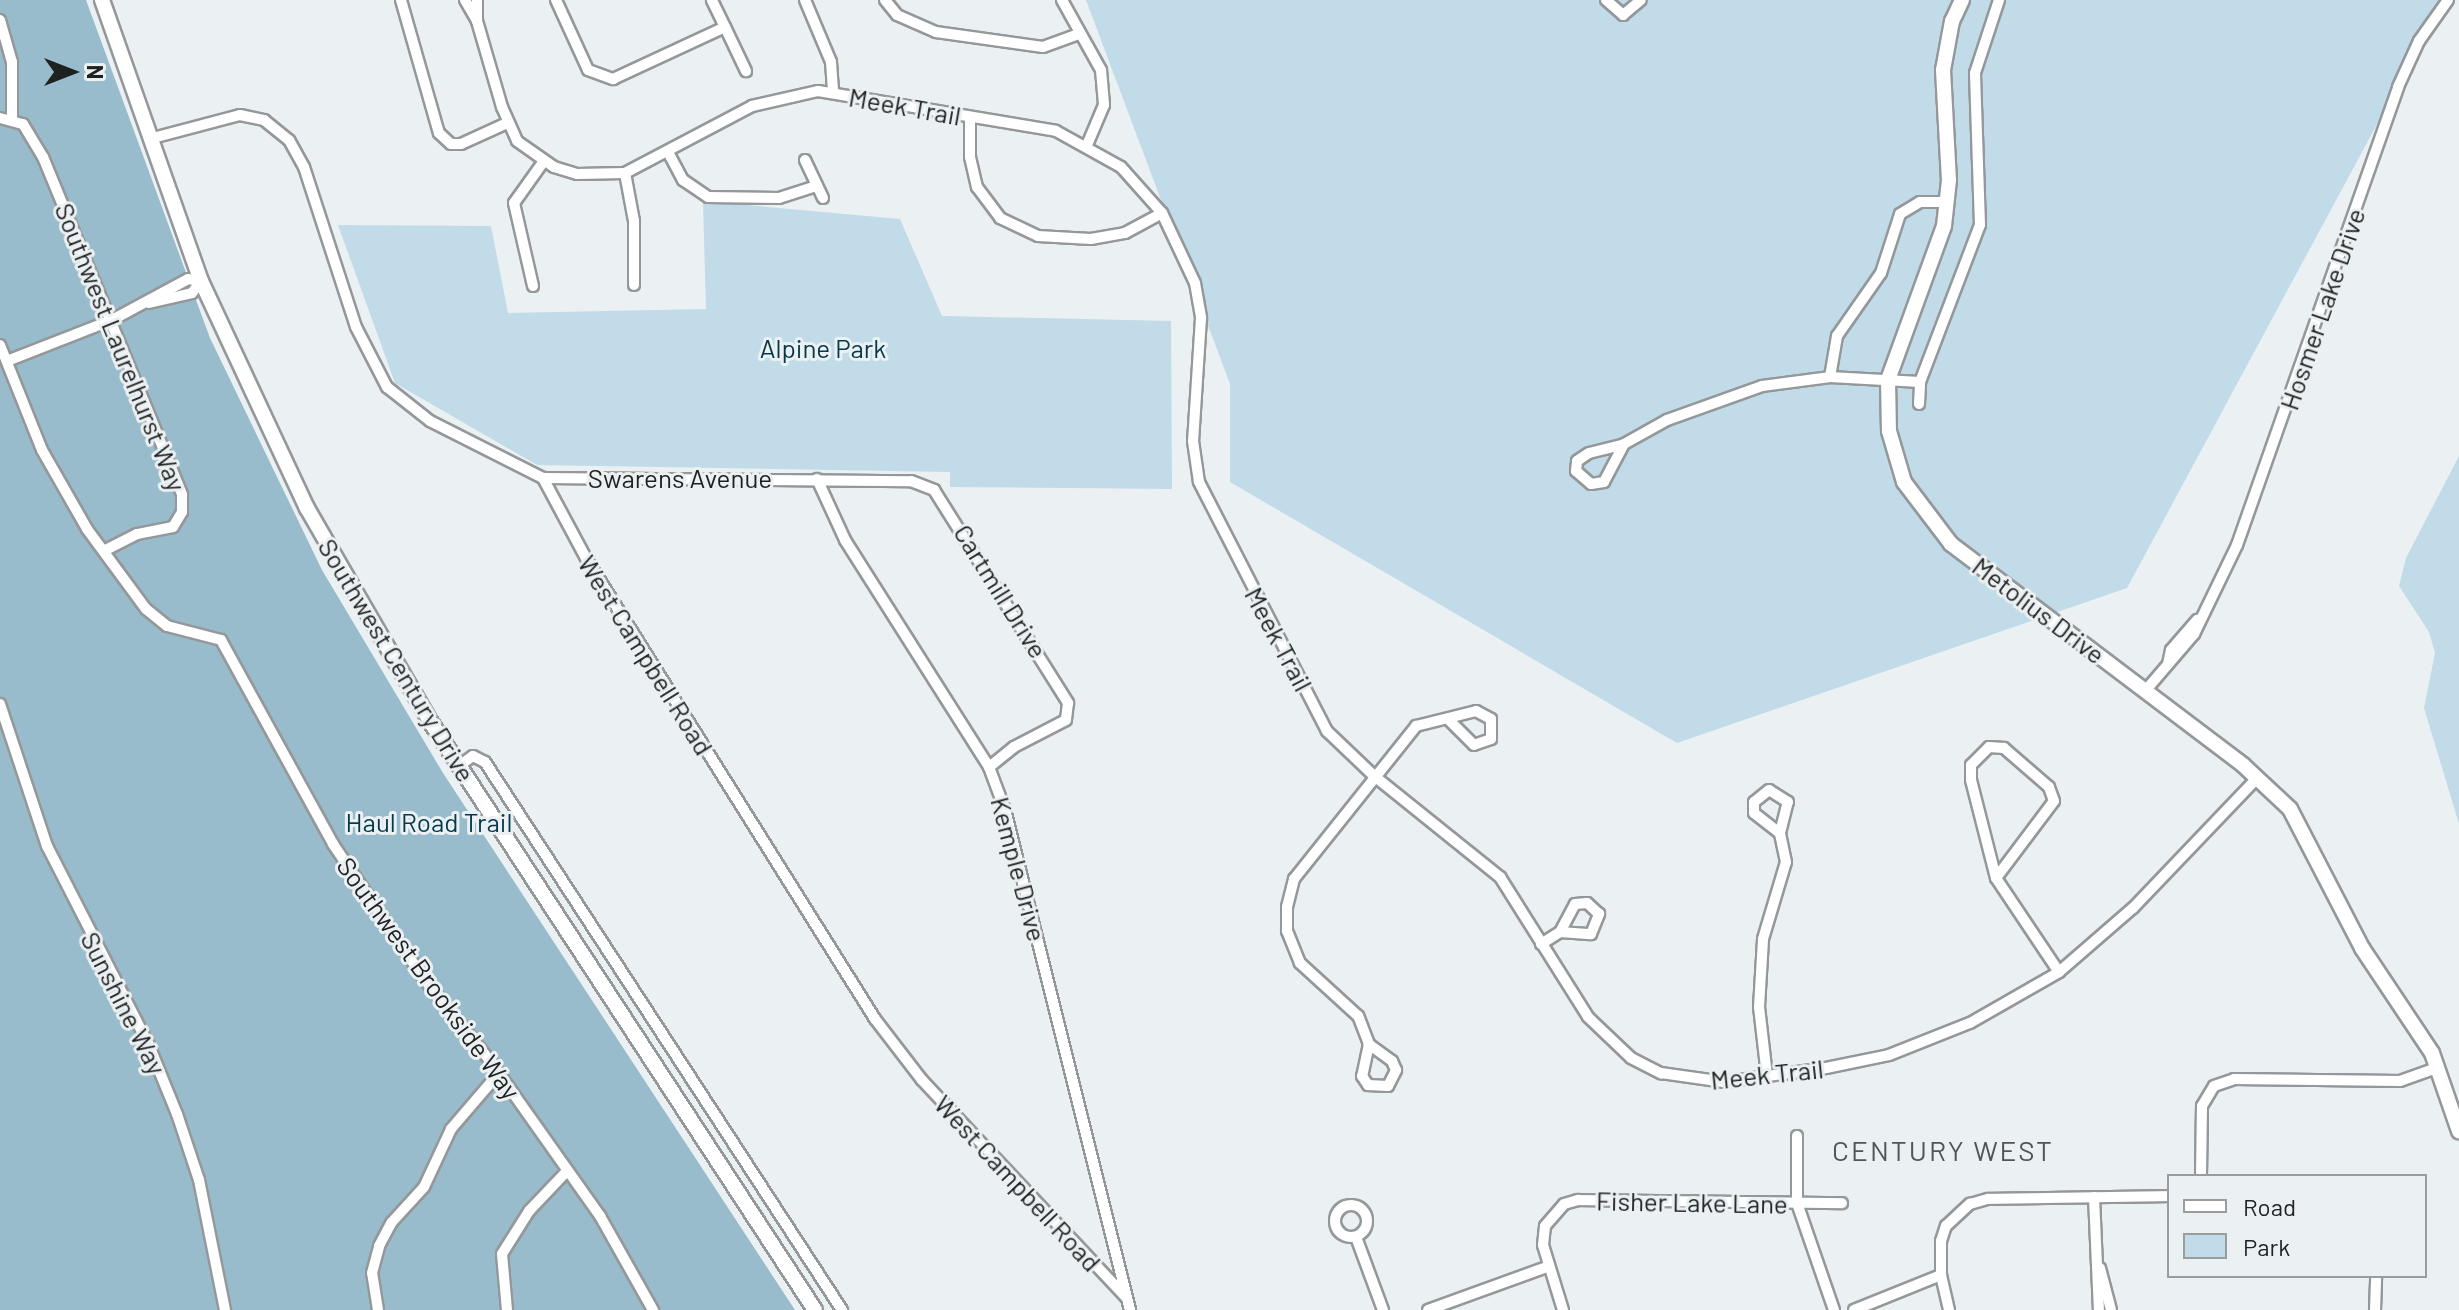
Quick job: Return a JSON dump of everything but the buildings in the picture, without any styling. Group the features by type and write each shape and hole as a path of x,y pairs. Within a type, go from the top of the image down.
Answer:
{"main road":[{"name":"Southwest Century Drive","path":"102,0 201,281 307,508 459,766 815,1310"},
{"name":"Metolius Drive","path":"1962,0 1952,21 1943,70 1947,202 1944,226 1888,380 1894,457 1933,526 2258,777 2306,835 2356,939 2439,1067 2459,1131"}],"street":[{"path":"401,0 439,133 451,144 461,144 507,123"},
{"name":"Meek Trail","path":"465,0 477,21 507,123 517,141 544,161 577,174 625,173 752,106 790,95 833,93 970,119 1015,122 1087,145 1121,167 1162,213 1182,246 1201,318 1193,441 1199,482 1327,731 1373,775 1500,877 1588,1017 1631,1058 1692,1081 1767,1076 1857,1062 1933,1039 2015,1000 2059,972 2133,908 2258,777"},
{"name":"Meek Trail","path":"477,0 477,21"},
{"path":"556,0 588,70 597,77 625,74 725,27"},
{"path":"712,0 746,71"},
{"path":"805,0 831,62 833,93"},
{"path":"885,0 897,15 936,32 1043,47 1079,34"},
{"path":"1062,0 1101,70 1104,105 1087,145"},
{"path":"1606,0 1623,15 1641,0"},
{"path":"1919,404 1920,382 1980,225 1975,73 1999,0"},
{"name":"Hosmer Lake Drive","path":"2146,690 2168,664 2171,650 2197,620 2254,504 2398,87 2419,41 2448,0"},
{"path":"0,20 12,62 6,118"},
{"path":"149,139 214,117 240,115 277,127 304,167 356,327 387,387 430,421 543,478"},
{"name":"Southwest Laurelhurst Way","path":"6,118 30,133 43,157 112,320 183,504 173,527 137,534 104,551"},
{"path":"970,119 970,157 977,187 1000,218 1038,236 1091,239 1125,233 1162,213"},
{"path":"668,152 683,180 708,197 779,198 817,186"},
{"path":"805,160 823,198"},
{"path":"533,286 514,203 544,161"},
{"path":"625,173 634,221 634,285"},
{"path":"1830,377 1837,336 1881,273 1900,214 1920,202 1947,202"},
{"path":"7,361 149,303 192,293 201,281"},
{"name":"Southwest Brookside Way","path":"0,345 54,477 104,551 146,609 167,626 221,640 333,844 424,979 499,1073 600,1216 653,1310"},
{"path":"1624,444 1604,482 1591,484 1576,471 1577,461 1589,453 1624,444 1735,394 1830,377 1920,382"},
{"name":"Swarens Avenue","path":"543,478 817,479"},
{"name":"West Campbell Road","path":"543,478 587,560 875,1019 932,1091 1127,1298"},
{"name":"Kemple Drive","path":"817,479 845,540 989,767 1027,892 1130,1310"},
{"name":"Cartmill Drive","path":"817,479 911,481 934,490 1065,694 1066,720 989,767"},
{"name":"Sunshine Way","path":"0,704 52,860 148,1043 177,1114 199,1180 225,1310"},
{"path":"1369,1044 1358,1016 1300,963 1287,931 1287,907 1294,879 1373,775 1416,726 1450,721"},
{"path":"1996,878 2054,801 2049,787 2004,748 1989,747 1971,765 1971,780 1996,878 2059,972"},
{"path":"459,766 473,756 485,762 842,1310"},
{"path":"1767,1076 1759,1007 1763,939 1786,862 1780,833"},
{"path":"1541,944 1560,932"},
{"path":"2201,1174 2202,1106 2214,1086 2234,1079 2400,1081 2439,1067"},
{"path":"378,1310 372,1273 379,1246 392,1222 424,1187 451,1129 499,1073"},
{"path":"1797,1136 1797,1203 1834,1310"},
{"path":"507,1310 502,1254 529,1211 566,1172"},
{"path":"1949,1310 1941,1275 1946,1226 1970,1204 1988,1199 2167,1196"},
{"path":"2094,1197 2099,1310"},
{"name":"Fisher Lake Lane","path":"1563,1310 1547,1267 1545,1226 1564,1204 1578,1200 1842,1203"},
{"path":"1356,1237 1383,1310"},
{"path":"2099,1266 2111,1310"},
{"path":"1428,1310 1547,1267"},
{"path":"1854,1310 1941,1275"},
{"path":"2375,1310 2376,1278"}],"green space":[{"name":"Haul Road Trail","path":"0,0 86,0 210,338 322,570 443,773 795,1310 0,1310"},
{"path":"1086,0 2444,0 2127,588 1677,743 1230,482 1230,384"},
{"name":"Alpine Park","path":"703,201 900,219 942,316 1171,321 1172,489 950,487 950,472 537,465 395,383 338,225 491,226 508,313 706,309"},
{"path":"2459,456 2459,824 2424,708 2435,653 2429,632 2399,586 2406,558"}],"district":[{"name":"CENTURY WEST","path":"1943,1150"}]}
